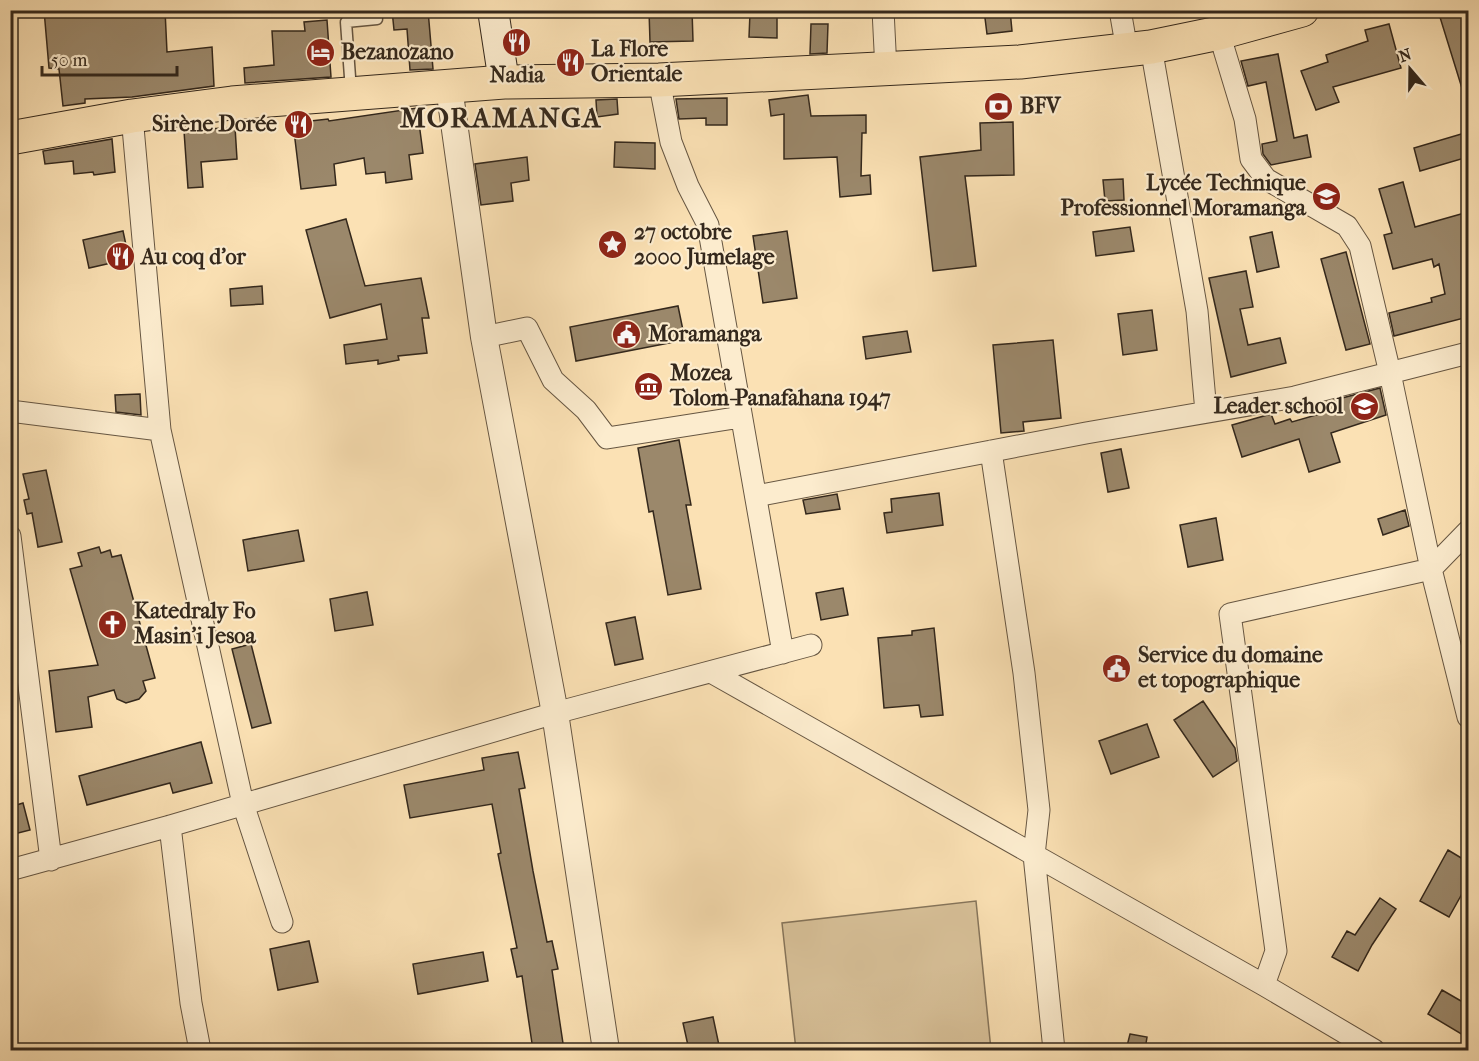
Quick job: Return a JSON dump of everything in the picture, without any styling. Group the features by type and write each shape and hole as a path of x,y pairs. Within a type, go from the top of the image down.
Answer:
{"main road":[{"path":"493,10 504,82"},
{"path":"10,138 132,116 232,103 504,82 659,80 1020,62 1139,49 1219,33 1302,10"}],"street":[{"path":"883,10 886,70"},
{"path":"1120,10 1139,49 1197,311 1206,412"},
{"path":"1219,33 1245,119 1251,159 1266,178 1347,225 1360,246 1390,373 1431,569 1468,717"},
{"path":"659,80 671,142 688,186 708,225 783,653"},
{"path":"449,87 484,337 555,713 606,1050"},
{"path":"132,116 160,430 243,804 282,922"},
{"path":"484,337 527,328 553,380 586,410 607,438 741,417"},
{"path":"756,496 991,451 1295,397 1468,353"},
{"path":"10,411 160,430"},
{"path":"991,451 1024,673 1039,810 1034,855 1054,1050"},
{"path":"1264,985 1276,951 1230,614 1431,569 1468,531"},
{"path":"10,536 51,860"},
{"path":"10,870 170,826 555,713 811,645"},
{"path":"711,672 1264,985 1374,1050"},
{"path":"170,826 191,1003 200,1050"}],"lane":[{"path":"351,94 346,22 377,19"}],"shaded area":[{"path":"976,901 991,1050 796,1050 782,923"}],"building":[{"path":"44,10 165,10 167,52 212,47 214,86 132,97 85,99 85,103 63,106 59,69 49,68"},
{"path":"392,10 428,10 433,69 410,70 407,29 394,30"},
{"path":"649,10 692,10 693,41 650,42"},
{"path":"984,10 1010,10 1012,31 987,34"},
{"path":"1450,10 1464,10 1468,23 1468,98 1465,98 1439,14"},
{"path":"750,13 777,14 777,38 749,37"},
{"path":"327,20 331,77 245,83 244,68 274,65 272,31 305,31 304,22"},
{"path":"811,24 828,24 827,53 810,54"},
{"path":"1389,24 1401,68 1333,87 1339,102 1316,110 1301,71 1328,62 1326,55 1368,41 1365,30"},
{"path":"1278,54 1294,138 1307,135 1311,157 1271,165 1263,154 1262,144 1277,141 1266,82 1248,86 1241,61"},
{"path":"808,95 811,116 866,115 866,133 862,133 861,176 870,175 871,194 840,197 837,157 784,159 784,114 771,116 769,100"},
{"path":"727,98 727,125 706,125 706,118 679,119 676,99"},
{"path":"617,99 618,114 597,117 596,100"},
{"path":"417,108 423,153 409,155 412,179 386,183 385,172 366,174 364,158 334,164 336,185 301,189 293,123 328,119 329,121"},
{"path":"1013,122 1014,175 965,176 976,266 933,271 920,157 981,150 980,123"},
{"path":"235,127 237,159 201,162 203,187 188,188 184,131"},
{"path":"1468,132 1468,157 1420,171 1414,148"},
{"path":"112,139 115,172 94,175 93,172 74,174 73,161 45,164 43,151"},
{"path":"615,142 655,143 655,169 614,167"},
{"path":"527,157 529,180 511,183 513,201 481,205 475,164"},
{"path":"1123,179 1124,200 1105,201 1103,180"},
{"path":"1403,182 1415,227 1468,212 1468,317 1394,336 1389,313 1432,302 1431,298 1445,294 1439,264 1434,267 1432,259 1393,269 1384,235 1392,233 1379,189"},
{"path":"346,219 365,286 421,278 429,318 422,318 427,353 398,356 399,360 378,364 378,360 346,364 344,345 387,339 381,304 330,318 306,230"},
{"path":"1130,227 1134,251 1096,256 1093,232"},
{"path":"123,231 129,259 89,268 83,240"},
{"path":"787,231 797,298 763,303 753,236"},
{"path":"1272,232 1279,267 1257,272 1250,237"},
{"path":"1346,252 1370,344 1346,350 1321,259"},
{"path":"1246,271 1253,307 1240,309 1248,345 1280,338 1286,363 1231,377 1209,278"},
{"path":"262,286 263,304 231,306 230,289"},
{"name":"Moramanga","path":"678,306 685,340 576,361 570,327"},
{"path":"1152,310 1157,350 1123,355 1118,314"},
{"path":"907,331 911,352 866,359 863,337"},
{"path":"1053,340 1061,418 1023,422 1024,431 1001,433 993,345"},
{"path":"1380,388 1386,415 1331,433 1340,462 1309,472 1299,439 1242,457 1232,425 1271,414 1275,424 1290,419 1292,422 1330,411 1327,402"},
{"path":"140,394 141,415 116,412 115,395"},
{"path":"679,440 691,505 686,505 701,589 668,595 653,511 649,512 638,448"},
{"path":"1121,449 1129,488 1108,492 1101,453"},
{"path":"46,470 62,542 38,547 32,513 27,514 24,500 29,499 23,474"},
{"path":"939,493 943,525 887,533 884,513 892,512 891,499"},
{"path":"837,494 840,509 806,514 803,500"},
{"path":"1405,510 1409,526 1383,535 1378,519"},
{"path":"1216,518 1223,560 1188,567 1180,525"},
{"path":"298,530 304,561 248,571 243,540"},
{"name":"Katedraly Fo Masin'i Jesoa","path":"99,547 101,553 110,550 112,557 121,555 155,678 143,681 146,691 139,699 126,703 117,699 114,690 88,697 92,727 56,732 49,671 98,665 70,569 82,566 78,553"},
{"path":"843,588 848,615 821,620 816,593"},
{"path":"367,592 373,625 335,631 330,599"},
{"path":"635,617 643,659 615,665 606,623"},
{"path":"934,628 943,715 921,717 919,705 884,708 878,638 912,635 912,631"},
{"path":"251,644 271,723 252,728 232,649"},
{"path":"1203,701 1235,748 1237,761 1213,777 1174,720"},
{"path":"1147,724 1159,757 1111,774 1099,741"},
{"path":"201,742 212,783 173,793 170,783 87,805 79,776"},
{"path":"518,752 525,788 519,789 533,871 547,942 552,941 558,969 552,970 564,1050 533,1050 522,976 517,977 511,949 517,948 498,854 501,853 492,804 410,818 404,785 484,770 482,758"},
{"path":"23,803 30,830 10,835 10,807"},
{"path":"1448,850 1468,862 1468,883 1449,917 1420,901"},
{"path":"1380,898 1396,909 1358,971 1332,957 1347,931 1355,935"},
{"path":"309,941 318,982 278,990 270,949"},
{"path":"483,952 488,981 418,994 413,964"},
{"path":"1442,990 1468,1005 1468,1038 1428,1014"},
{"path":"713,1017 720,1050 689,1050 683,1023"},
{"path":"1130,1034 1147,1037 1145,1050 1126,1050"}],"place":[{"name":"Nadia","path":"517,43"},
{"name":"Bezanozano","path":"320,52"},
{"name":"La Flore Orientale","path":"570,62"},
{"name":"BFV","path":"999,106"},
{"name":"Sirène Dorée","path":"298,124"},
{"name":"Lycée Technique Professionnel Moramanga","path":"1327,196"},
{"name":"27 octobre 2000 Jumelage","path":"613,245"},
{"name":"Au coq d'or","path":"120,257"},
{"name":"Moramanga","path":"627,334"},
{"name":"Mozea Tolom-Panafahana 1947","path":"649,386"},
{"name":"Leader school","path":"1364,406"},
{"name":"Katedraly Fo Masin'i Jesoa","path":"113,624"},
{"name":"Service du domaine et topographique","path":"1117,668"}],"district":[{"name":"MORAMANGA","path":"501,117"}]}
